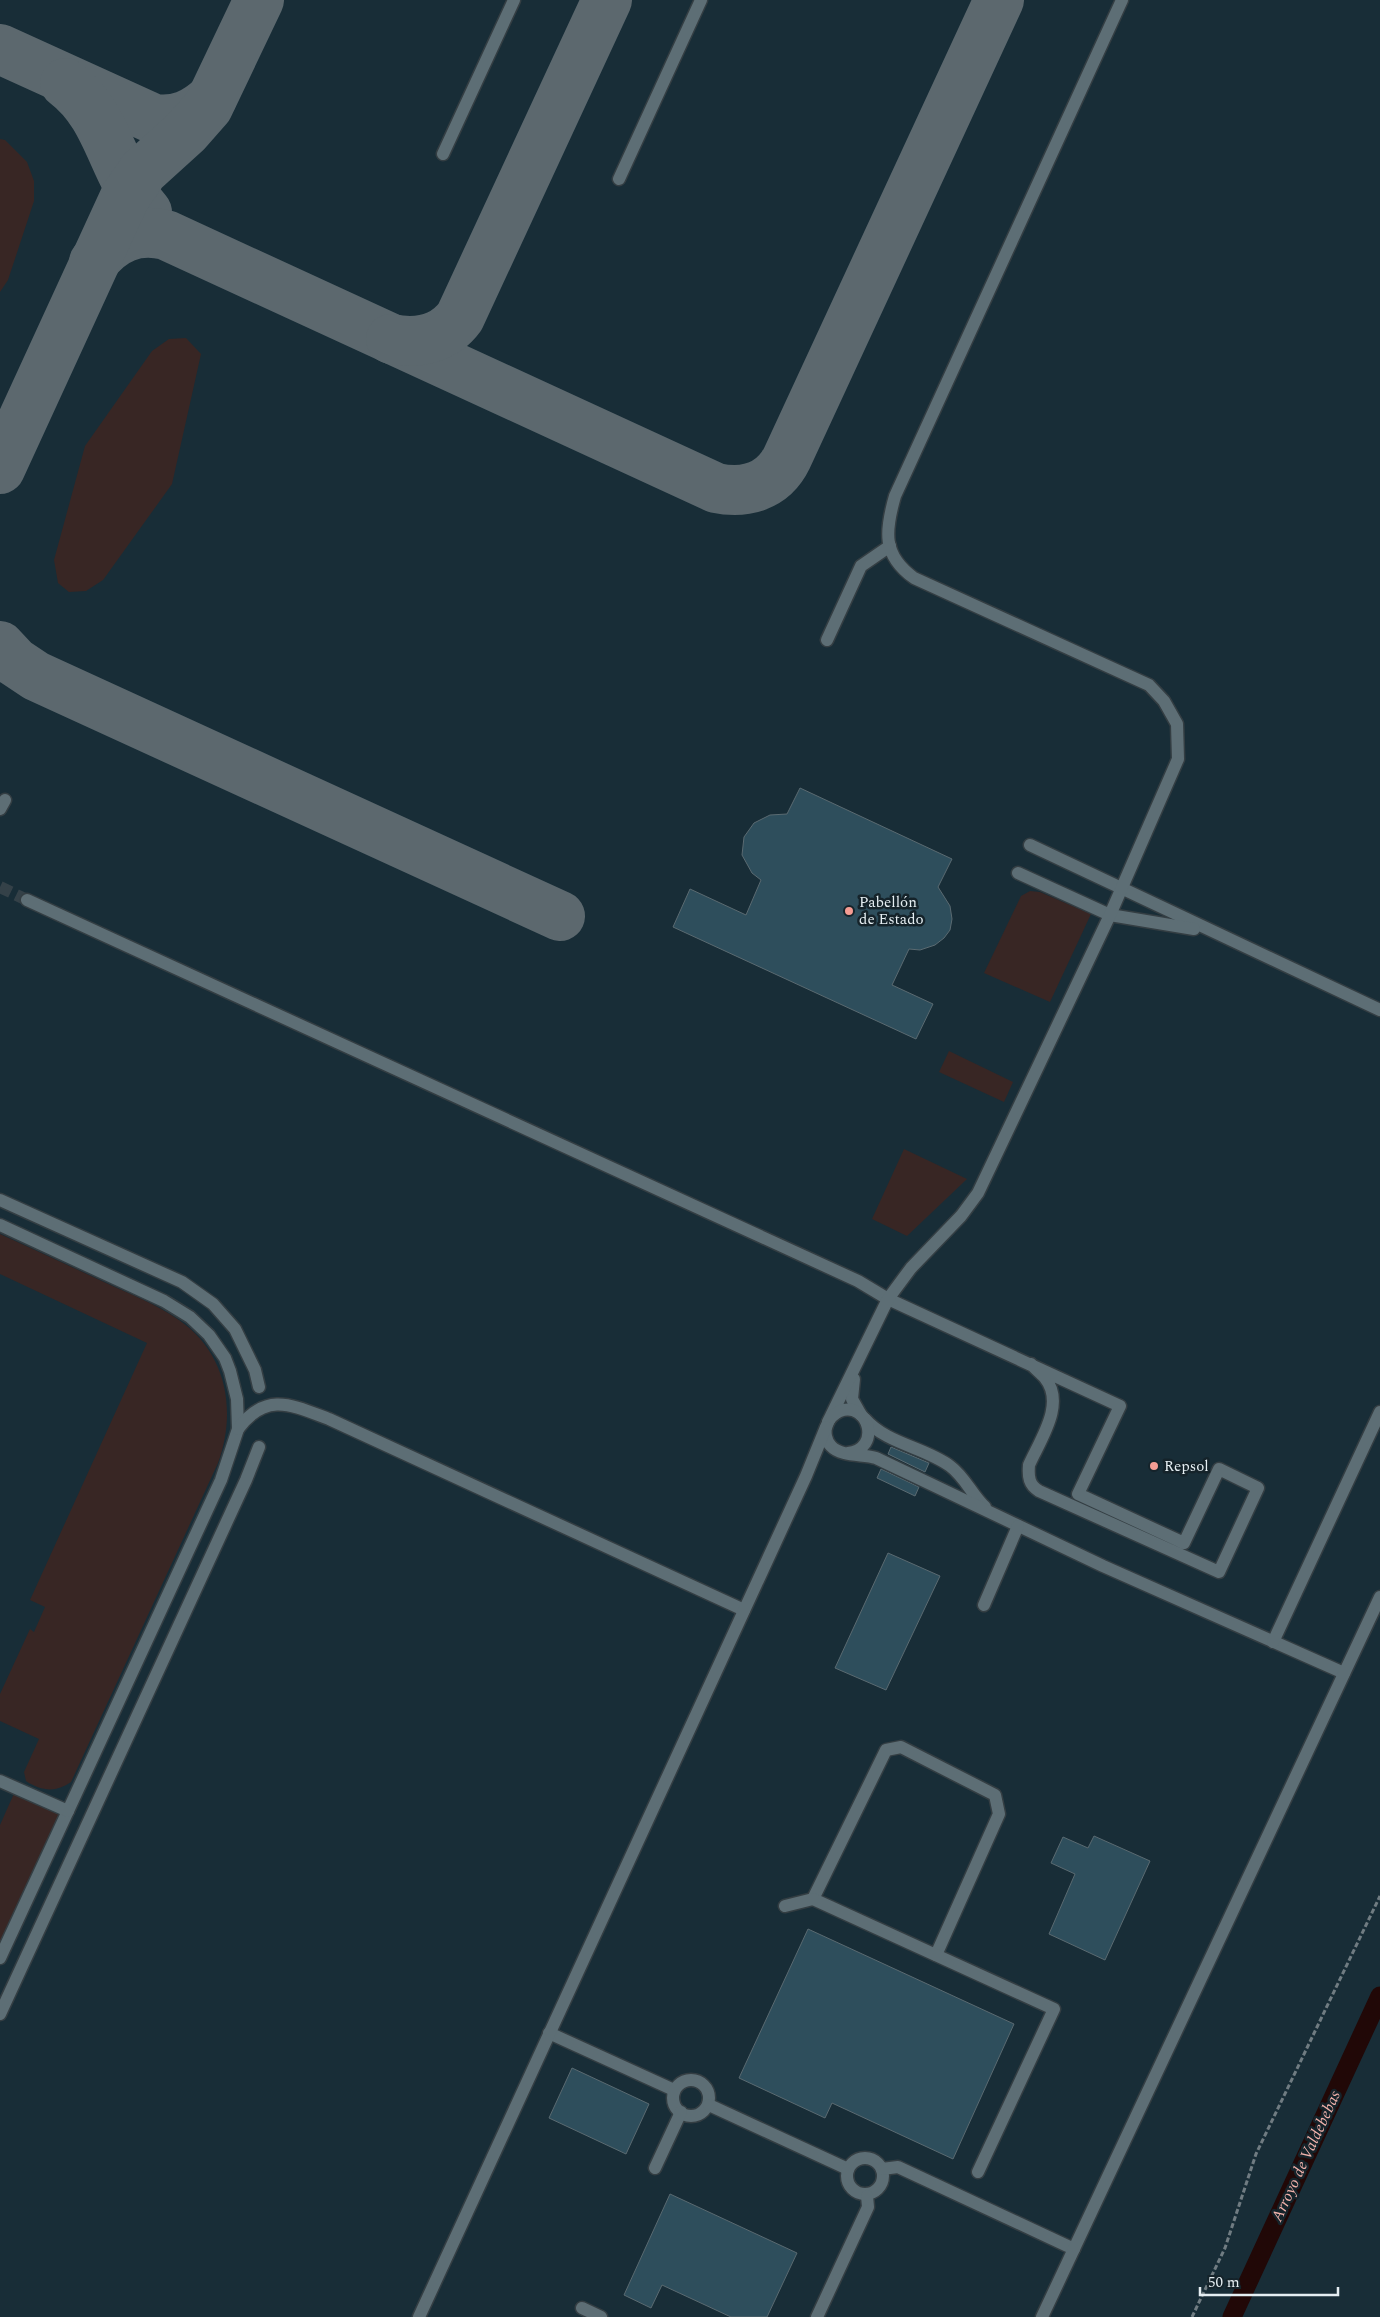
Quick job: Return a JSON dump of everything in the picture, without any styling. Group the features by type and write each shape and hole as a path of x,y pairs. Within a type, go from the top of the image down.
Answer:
{"lane":[{"path":"443,154 514,0"},
{"path":"618,179 701,0"},
{"path":"419,2317 806,1476 827,1424 888,1299 911,1268 961,1216 978,1193 1110,915 1178,759 1177,724 1164,701 1149,685 914,578 899,567 887,536 889,517 895,496 1122,0"},
{"path":"827,640 861,566 890,546"},
{"path":"1030,845 1380,1010"},
{"path":"1018,873 1110,915 1209,931"},
{"path":"27,900 858,1281 888,1299 1030,1364 1120,1406 1078,1494 1184,1543 1218,1470 1258,1488 1219,1572 1032,1486 1028,1474 1029,1465 1052,1412 1053,1403 1052,1393 1045,1378 1030,1364"},
{"path":"0,1200 182,1282 206,1298 235,1330 255,1370 259,1387"},
{"path":"0,1225 164,1301 195,1321 218,1346 230,1371 237,1399 238,1429"},
{"path":"806,1476 821,1459 860,1449 868,1438 868,1426 854,1404 852,1394 858,1362"},
{"path":"0,1958 221,1480 238,1429 246,1419 262,1408 290,1404 329,1419 744,1610"},
{"path":"992,1514 976,1499 956,1470 948,1464 883,1433 853,1411 844,1410 834,1414 827,1424 828,1441 843,1452 876,1458 992,1514 1018,1526 1344,1673"},
{"path":"1272,1642 1380,1412"},
{"path":"0,2014 238,1498 259,1447"},
{"path":"984,1605 1018,1526"},
{"path":"1042,2317 1380,1597"},
{"path":"813,1899 886,1750 902,1747 996,1795 999,1814 936,1955"},
{"path":"0,1781 68,1811"},
{"path":"785,1906 813,1899 1054,2009 978,2172"},
{"path":"549,2033 674,2090"},
{"path":"692,2079 702,2083 708,2091 709,2105 700,2115 685,2116 676,2108 672,2100 674,2090 682,2081 692,2079"},
{"path":"709,2105 848,2169"},
{"path":"654,2168 681,2112"},
{"path":"866,2157 876,2161 882,2169 880,2187 874,2194 867,2196 859,2194 850,2186 846,2179 848,2169 856,2159 866,2157"},
{"path":"882,2169 898,2167 1074,2248"},
{"path":"816,2317 868,2207 867,2196"},
{"path":"582,2308 601,2317"}],"path":[{"path":"1192,2317 1225,2248 1256,2154 1380,1896"}],"shaded area":[{"path":"0,0 1380,0 1380,2317 0,2317"},
{"path":"0,139 5,140 27,162 34,181 34,201 8,280 0,292"},
{"path":"186,338 201,354 172,484 103,580 86,591 69,592 58,583 54,560 85,446 152,351 169,339"},
{"path":"1030,891 1040,892 1091,914 1050,1002 984,973 1021,896"},
{"path":"949,1051 1013,1082 1004,1102 939,1072"},
{"path":"904,1149 967,1179 907,1236 872,1219"},
{"path":"0,1234 143,1300 179,1320 195,1333 208,1349 224,1384 227,1404 224,1443 218,1463 71,1782 54,1789 43,1789 26,1781 24,1772 39,1739 0,1721 0,1694 30,1629 34,1632 45,1607 30,1600 147,1343 0,1274"},
{"path":"16,1789 68,1811 0,1958 0,1825"}],"building":[{"name":"Pabellón de Estado","path":"800,788 952,859 938,887 950,906 952,919 950,930 935,945 920,950 909,949 892,985 933,1004 916,1039 673,927 690,889 746,915 761,880 752,873 742,855 744,837 754,823 770,815 787,814"},
{"path":"891,1447 929,1463 925,1472 888,1454"},
{"path":"881,1469 919,1487 915,1496 877,1478"},
{"path":"888,1553 940,1576 886,1690 835,1668"},
{"path":"1094,1836 1150,1861 1105,1960 1049,1934 1075,1874 1051,1863 1063,1837 1088,1848"},
{"path":"808,1929 1014,2024 953,2159 832,2103 825,2118 739,2078"},
{"path":"572,2068 649,2104 626,2154 549,2118"},
{"path":"670,2194 797,2253 767,2317 731,2317 662,2285 651,2308 624,2295"}],"waterway":[{"name":"Arroyo de Valdebebas","path":"1232,2317 1380,1996"}],"taxiway":[{"path":"0,469 125,197 143,171 186,132 208,107 259,0"},
{"path":"391,339 411,341 429,338 446,330 460,317 607,0"},
{"path":"94,262 109,247 126,237 145,233 166,235 716,488 727,490 748,489 766,482 774,476 787,458 999,0"},
{"path":"0,49 154,119 162,120 185,116 212,98"},
{"path":"65,83 92,112 125,179 147,212"},
{"path":"0,646 15,662 36,676 560,916"}],"tunnel":[{"path":"0,887 27,900"}],"place":[{"name":"Pabellón de Estado","path":"849,911"},
{"name":"Repsol","path":"1154,1466"}]}
